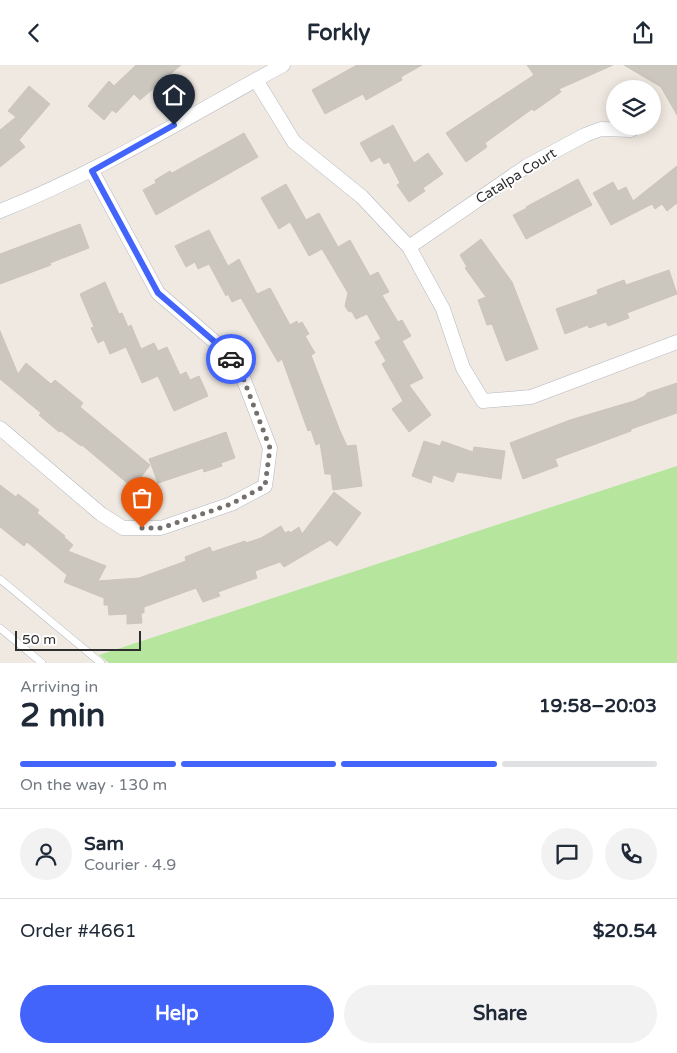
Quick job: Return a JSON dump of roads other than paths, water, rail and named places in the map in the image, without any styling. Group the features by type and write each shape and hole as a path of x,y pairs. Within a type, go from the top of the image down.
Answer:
{"street":[{"path":"0,211 42,195 92,171 283,65"},
{"path":"256,80 294,142 362,197 409,247 443,309 463,368 483,401 531,397 677,342"},
{"name":"Catalpa Court","path":"409,247 527,166 585,135 606,129"},
{"path":"0,429 101,514 123,528 161,528 231,504 265,486 270,448 240,370 222,348 158,293 92,171"}],"lane":[{"path":"0,579 101,663"},
{"path":"0,629 42,663"}]}
